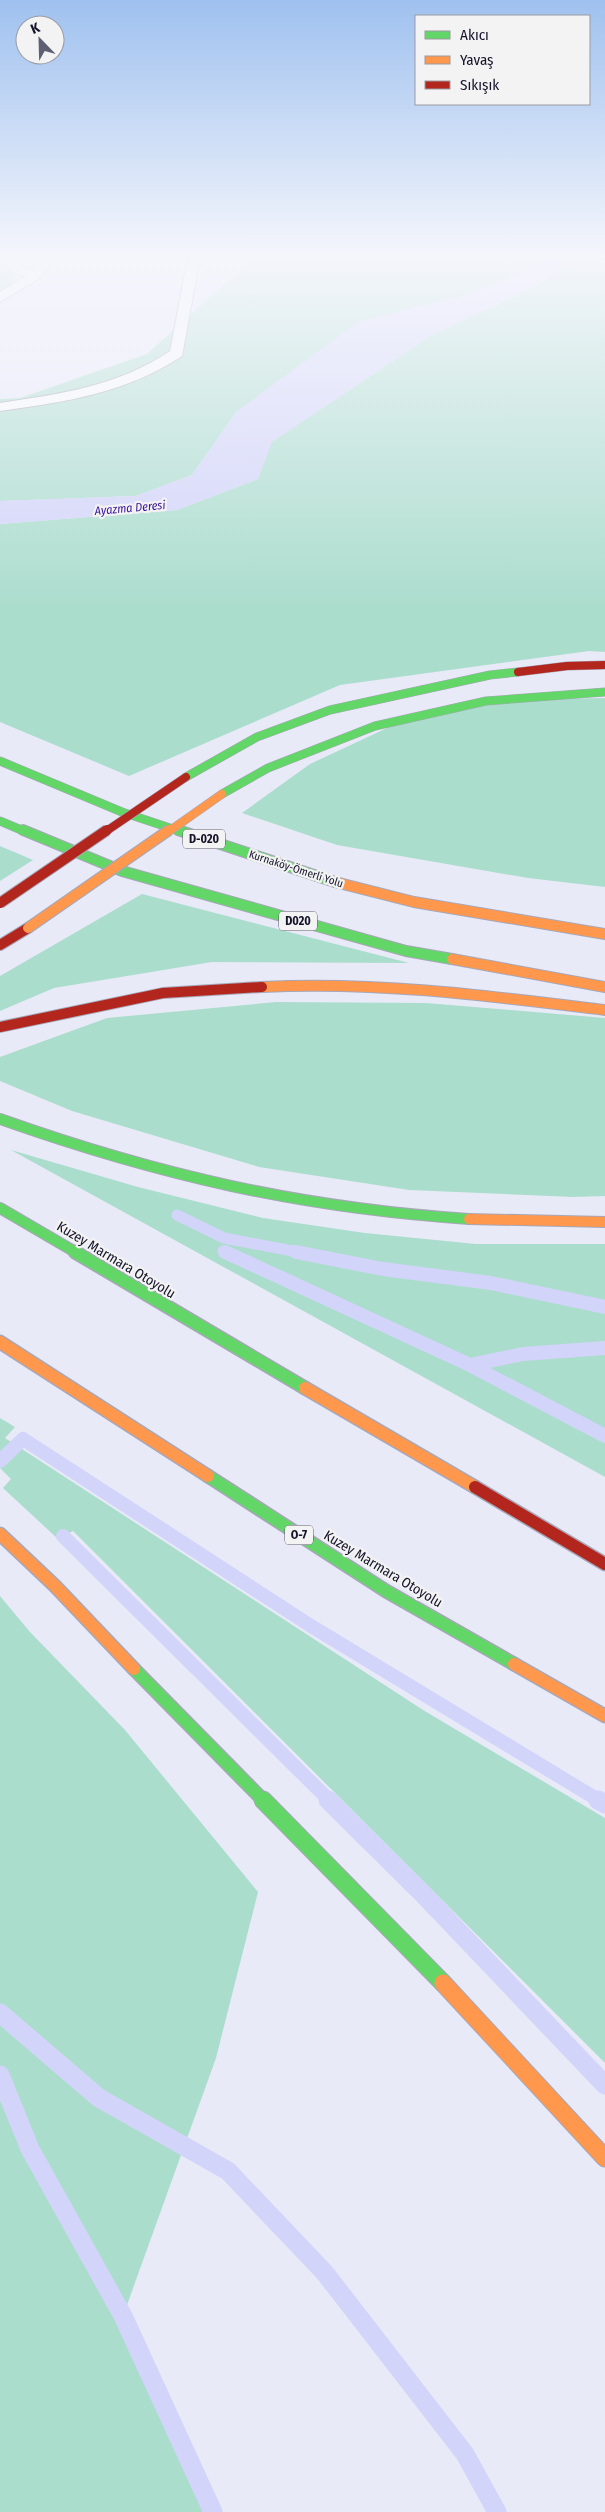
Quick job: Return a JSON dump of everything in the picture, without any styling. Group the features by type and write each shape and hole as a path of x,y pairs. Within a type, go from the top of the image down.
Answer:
{"highway":[{"path":"0,903 186,777 257,736 330,710 490,675 567,666 605,665"},
{"path":"0,945 28,928 222,794 268,768 374,726 486,702 605,692"},
{"name":"Kurnaköy-Ömerli Yolu","path":"0,760 122,812 353,888 414,902 605,934"},
{"name":"D020","path":"0,821 122,871 406,951 605,986"},
{"path":"414,902 605,922"},
{"path":"0,1027 163,993 324,984 469,993 605,1010"},
{"path":"0,1119 67,1144 212,1185 318,1205 434,1218 605,1222"},
{"name":"Kuzey Marmara Otoyolu","path":"0,1208 605,1564"},
{"name":"Kuzey Marmara Otoyolu","path":"0,1342 386,1591 605,1716"},
{"path":"0,1534 55,1586 216,1754 437,1977 605,2158"}],"street":[{"path":"0,407 60,399 107,388 145,373"}],"green space":[{"path":"92,373 312,373 236,412 192,475 136,496 0,501 0,399 20,398"},
{"path":"374,373 605,373 605,652 589,651 340,685 129,776 0,722 0,524 177,510 258,479 271,442"},
{"path":"605,698 605,887 528,878 337,845 242,813 310,764 402,721 509,700"},
{"path":"0,846 33,860 0,881"},
{"path":"142,894 409,963 212,962 54,988 0,1011 0,976"},
{"path":"276,1002 426,1003 605,1018 605,1196 574,1197 409,1190 259,1167 72,1111 0,1081 0,1057 107,1018"},
{"path":"11,1150 138,1187 263,1218 365,1233 476,1244 605,1244 605,1477"},
{"path":"0,1418 15,1427 5,1438 423,1710 605,1818 605,2063 73,1531 58,1539 3,1488 11,1479 0,1468"},
{"path":"0,1596 30,1632 125,1730 258,1892 216,2058 123,2316 213,2512 0,2512"}],"water":[{"name":"Ayazma Deresi","path":"289,373 375,373 272,442 258,479 177,510 0,524 0,501 136,496 192,475 236,412"}],"waterway":[{"path":"177,1215 224,1238 303,1253"},
{"path":"223,1251 228,1253"},
{"path":"225,1252 470,1365"},
{"path":"296,1252 383,1269 491,1283 605,1307"},
{"path":"470,1365 523,1354 605,1348"},
{"path":"470,1365 605,1436"},
{"path":"0,1461 23,1439 311,1626 600,1801"},
{"path":"63,1536 330,1801"},
{"path":"328,1800 422,1893 605,2085"},
{"path":"598,1800 605,1804"},
{"path":"0,2013 99,2098 228,2171 325,2273 465,2454 497,2512"},
{"path":"0,2075 30,2149 123,2316 213,2512"}],"traffic: fast":[{"path":"186,777 257,737 330,710 490,675 518,672"},
{"path":"222,794 268,768 375,726 486,701 605,692"},
{"path":"0,761 122,812 335,882"},
{"path":"0,821 122,871 406,951 452,959"},
{"path":"0,1119 114,1157 230,1187 289,1199 349,1208 469,1219"},
{"path":"0,1208 305,1388"},
{"path":"208,1476 386,1591 514,1664"},
{"path":"134,1669 443,1983"}],"traffic: slow":[{"path":"28,928 222,794"},
{"path":"335,882 414,902 605,934"},
{"path":"452,959 605,987"},
{"path":"262,987 324,984 469,993 605,1010"},
{"path":"469,1219 605,1222"},
{"path":"0,1342 208,1476"},
{"path":"305,1388 475,1487"},
{"path":"0,1534 55,1586 134,1669"},
{"path":"514,1664 605,1716"},
{"path":"443,1983 605,2158"}],"traffic: jam":[{"path":"518,672 567,666 605,665"},
{"path":"0,903 186,777"},
{"path":"0,945 28,928"},
{"path":"0,1027 163,993 262,987"},
{"path":"475,1487 605,1564"}]}
